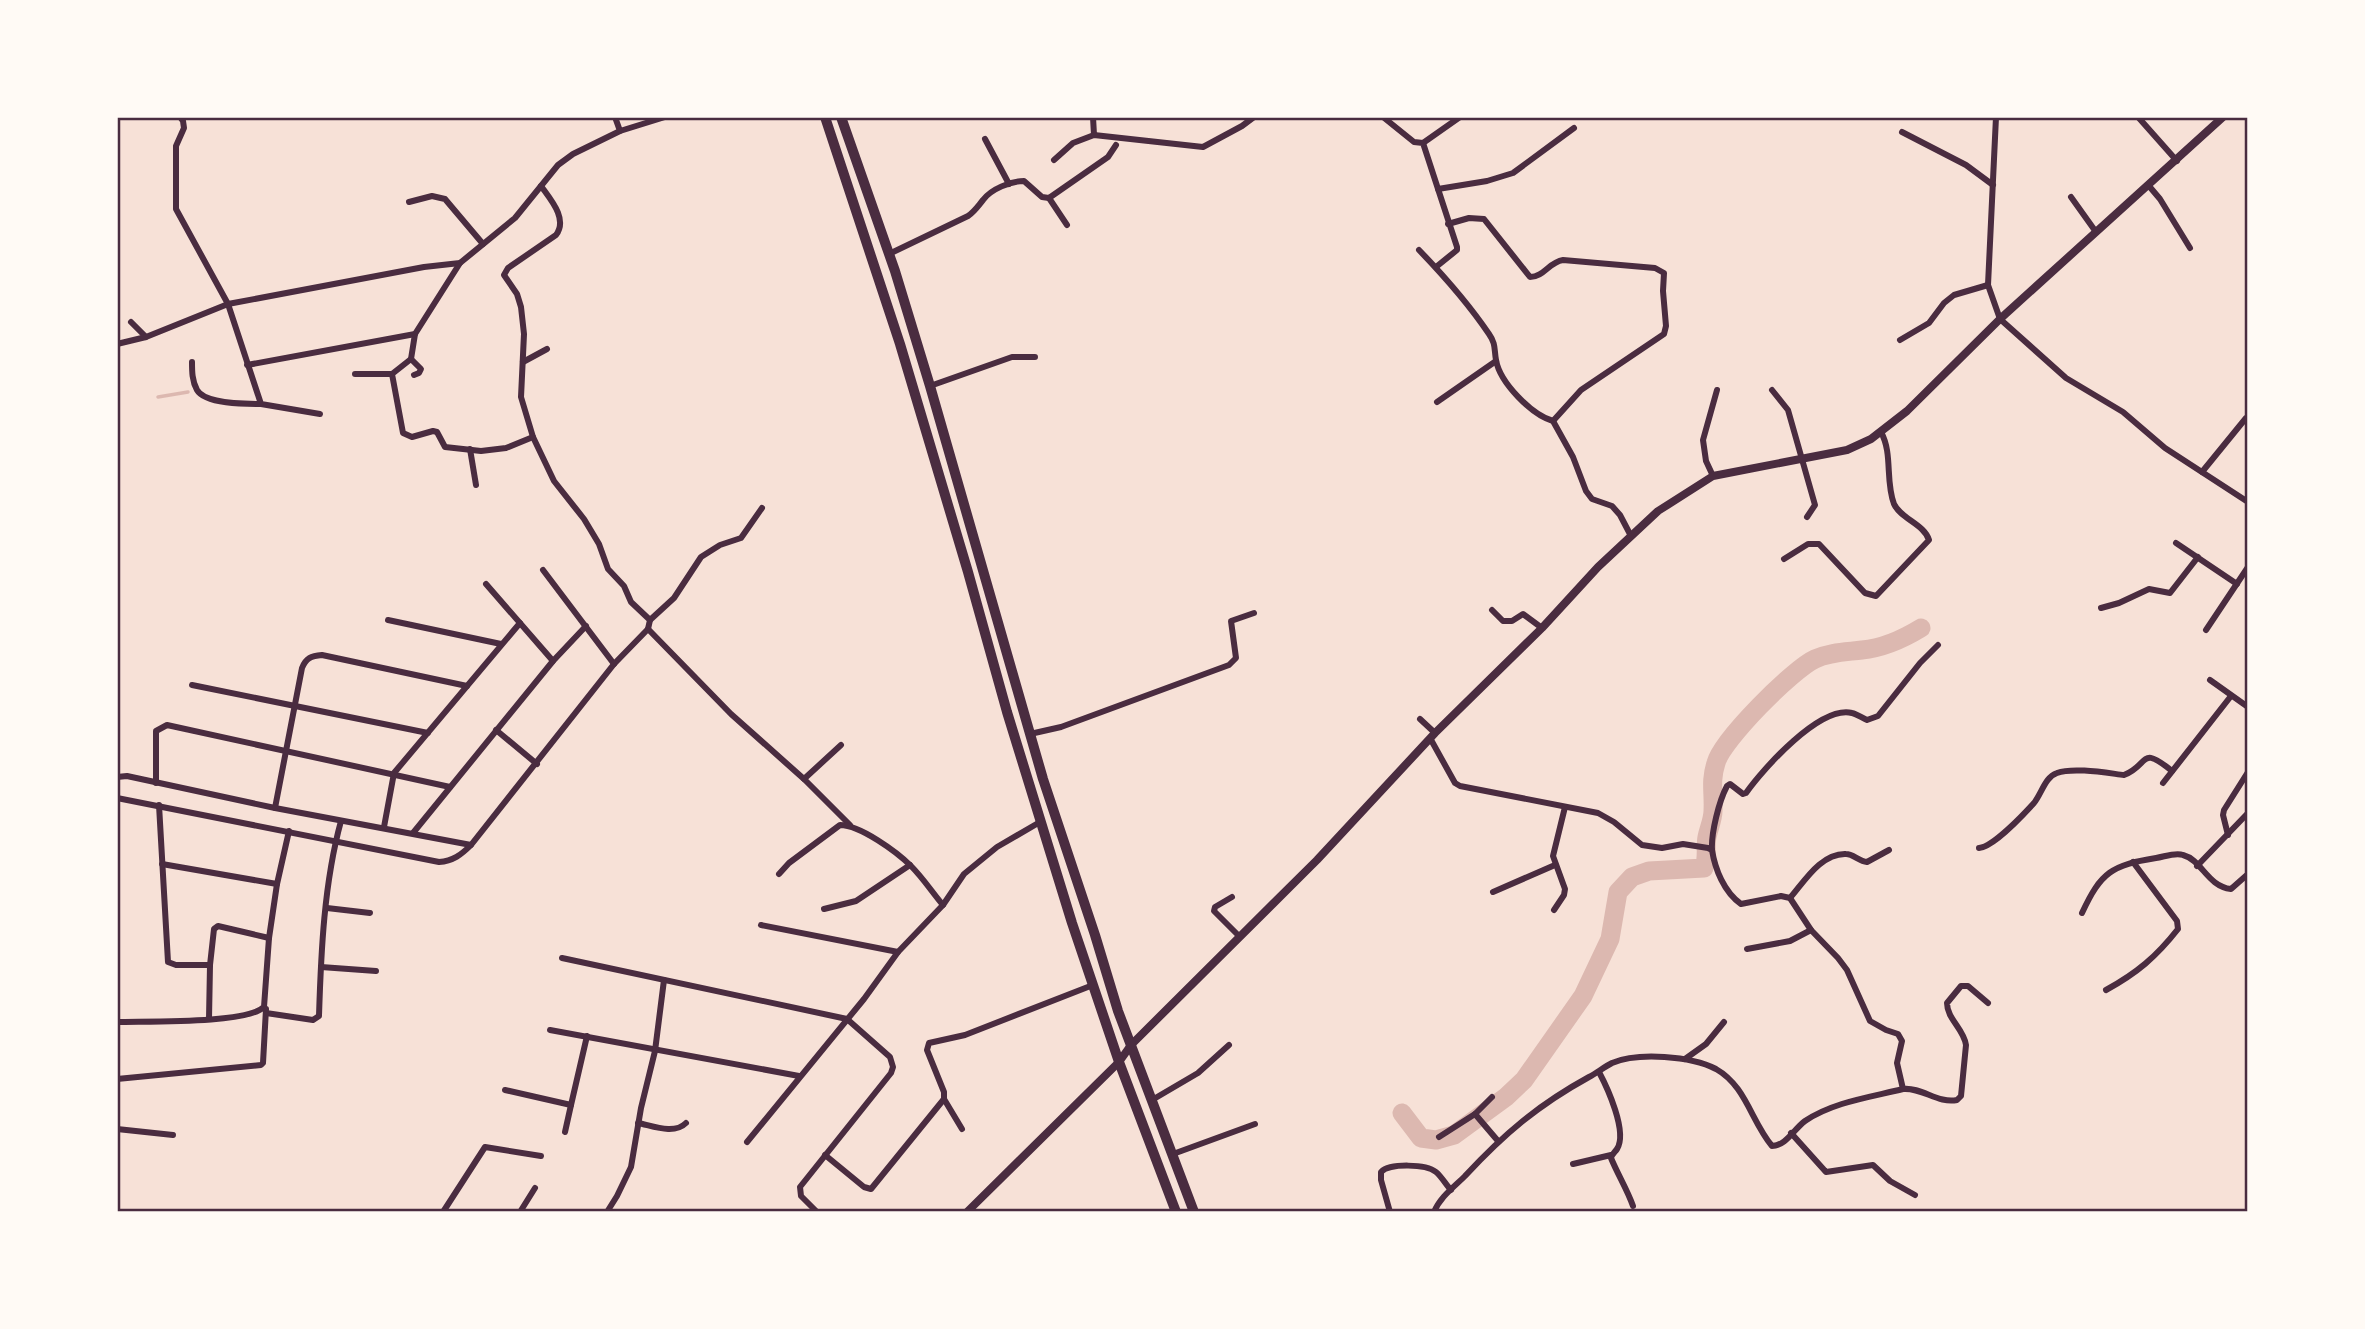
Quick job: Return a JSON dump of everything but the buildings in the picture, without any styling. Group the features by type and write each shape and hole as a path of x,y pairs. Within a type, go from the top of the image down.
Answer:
{"highway":[{"path":"825,117 883,288 1040,821 1119,1062 1176,1212"},
{"path":"841,117 935,402 1030,734 1118,1011 1194,1212"},
{"path":"918,406 935,402"}],"street":[{"path":"180,117 184,128 176,146 176,209 228,303 261,404"},
{"path":"615,117 620,131"},
{"path":"355,374 392,374 411,359 415,334 460,263 515,218 558,165 573,153 620,131 665,117"},
{"path":"1093,117 1094,135"},
{"path":"1054,160 1073,143 1094,135 1203,147 1254,117"},
{"path":"1383,117 1414,142 1423,143 1460,117"},
{"path":"1996,117 1987,285 2000,319 2066,378 2123,412 2165,448 2248,502"},
{"path":"2138,117 2177,161"},
{"path":"967,1212 1317,860 1433,735 1542,628 1598,567 1658,511 1713,476 1847,450 1881,432 1907,411 2000,319 2223,117"},
{"path":"1438,189 1487,181 1513,173 1574,128"},
{"path":"1902,132 1966,165 1993,186"},
{"path":"985,139 1009,184"},
{"path":"1423,143 1457,250 1436,267"},
{"path":"888,254 968,216 989,194 1009,184 1024,181 1042,197 1049,198 1108,157 1116,145"},
{"path":"541,186 560,217 561,227 556,235 508,268 504,275 517,294 521,307 524,334 522,397 533,437 554,481 584,519 599,544 608,569 624,586 631,601 650,620"},
{"path":"2149,186 2190,248"},
{"path":"409,202 432,197 445,200 483,244"},
{"path":"2071,197 2096,232"},
{"path":"1049,198 1066,225"},
{"path":"1448,224 1469,218 1485,219 1530,278 1563,260 1655,268 1664,273 1667,326 1664,334 1581,390 1553,421"},
{"path":"1419,250 1463,297 1492,338 1496,346 1496,361 1513,392 1540,418 1553,421 1592,499 1612,506 1631,536"},
{"path":"117,344 146,337 228,303 424,267 460,263"},
{"path":"1900,340 1929,323 1944,303 1954,295 1987,285"},
{"path":"131,322 146,337"},
{"path":"247,365 415,334"},
{"path":"523,362 547,349"},
{"path":"930,386 1012,357 1035,357"},
{"path":"411,359 421,369 414,375"},
{"path":"1437,402 1496,361"},
{"path":"192,362 192,376 197,391 203,396 220,401 261,404 320,415"},
{"path":"392,374 402,433 412,437 433,431 437,432 445,447 495,450 533,437"},
{"path":"1713,476 1706,461 1703,440 1717,390"},
{"path":"1772,390 1788,410 1815,505 1807,517"},
{"path":"2202,472 2238,426 2248,419"},
{"path":"1784,559 1808,544 1819,544 1864,593 1876,596 1929,540 1924,532 1895,507 1890,489 1888,452 1881,432"},
{"path":"471,449 476,485"},
{"path":"117,798 439,862 456,858 471,845 537,764 614,664 648,629 650,620 674,598 701,557 720,545 741,538 762,508"},
{"path":"2176,543 2237,584"},
{"path":"2101,608 2149,589 2169,593 2198,557"},
{"path":"2206,631 2248,567"},
{"path":"543,570 614,664"},
{"path":"486,583 553,661"},
{"path":"1492,610 1503,621 1512,621 1523,614 1542,628"},
{"path":"1030,734 1061,727 1229,665 1236,658 1231,621 1254,613"},
{"path":"388,620 501,643"},
{"path":"384,827 394,773 520,623"},
{"path":"413,833 553,661 586,626"},
{"path":"648,629 731,714 804,779 850,825 910,865 943,905"},
{"path":"1903,1089 1897,1063 1902,1041 1898,1034 1886,1031 1870,1021 1839,958 1811,930 1790,898 1781,896 1741,904 1721,880 1708,848 1727,786 1730,784 1743,794 1746,793 1757,776 1804,731 1827,716 1851,712 1867,720 1878,716 1938,645"},
{"path":"275,808 305,660 322,655 467,686"},
{"path":"2210,680 2248,707"},
{"path":"192,685 428,733"},
{"path":"2164,783 2231,695"},
{"path":"1420,719 1433,735 1455,783 1460,786 1598,813 1614,822 1642,845 1655,848 1683,844 1708,848"},
{"path":"156,783 156,731 167,725 450,787"},
{"path":"496,730 537,764"},
{"path":"804,779 841,745"},
{"path":"1979,848 1988,846 2035,801 2050,777 2055,774 2071,772 2124,775 2143,759 2150,757 2172,771"},
{"path":"2228,835 2222,816 2248,772"},
{"path":"117,777 127,776 275,808 471,845"},
{"path":"159,805 167,962 176,965 210,965"},
{"path":"1554,910 1564,895 1565,888 1553,856 1565,807"},
{"path":"2197,866 2248,813"},
{"path":"266,1013 316,1019 319,1016 327,908 335,841 341,821"},
{"path":"747,1142 898,952 943,905 964,874 980,859 1040,821"},
{"path":"779,874 789,863 841,825 850,825"},
{"path":"117,1079 264,1063 269,938 289,831"},
{"path":"1790,898 1817,866 1826,860 1848,854 1867,862 1889,850"},
{"path":"2082,913 2098,881 2109,872 2133,862 2181,854 2209,879 2231,889 2245,883 2248,874"},
{"path":"2106,990 2136,973 2154,958 2178,929 2177,921 2133,862"},
{"path":"162,864 277,884"},
{"path":"824,909 856,901 910,865"},
{"path":"1493,892 1555,865"},
{"path":"1232,897 1215,907 1214,911 1239,936"},
{"path":"327,908 370,914"},
{"path":"761,925 898,952"},
{"path":"209,1019 210,965 215,927 269,938"},
{"path":"1747,949 1790,941 1811,930"},
{"path":"562,958 847,1019 890,1057 893,1067 891,1073 800,1187 801,1196 817,1212"},
{"path":"321,967 376,971"},
{"path":"607,1212 631,1167 655,1051 664,980"},
{"path":"962,1129 944,1099 944,1092 927,1050 929,1043 965,1035 1093,985"},
{"path":"1434,1212 1451,1190 1522,1119 1612,1063 1637,1057 1685,1059 1712,1067 1732,1082 1746,1099 1772,1146 1783,1143 1806,1120 1833,1107 1903,1089 1913,1088 1942,1100 1957,1100 1961,1096 1966,1045 1965,1037 1947,1009 1947,1003 1961,986 1968,986 1988,1003"},
{"path":"117,1022 209,1019 261,1010 266,1001"},
{"path":"1685,1059 1706,1044 1724,1022"},
{"path":"550,1030 799,1076"},
{"path":"565,1132 587,1035"},
{"path":"1152,1100 1198,1073 1230,1045"},
{"path":"1573,1164 1611,1155 1618,1148 1619,1124 1614,1103 1599,1072"},
{"path":"505,1090 571,1105"},
{"path":"1439,1138 1476,1115 1492,1097"},
{"path":"825,1154 864,1187 872,1189 944,1099"},
{"path":"1476,1115 1498,1141"},
{"path":"638,1123 675,1129 686,1123"},
{"path":"1173,1154 1255,1125"},
{"path":"117,1129 173,1135"},
{"path":"1791,1133 1826,1172 1873,1165 1890,1181 1914,1195"},
{"path":"443,1212 485,1147 541,1156"},
{"path":"1611,1155 1633,1206"},
{"path":"1390,1212 1381,1180 1381,1172 1388,1167 1431,1170 1436,1172 1451,1190"},
{"path":"520,1212 535,1188"}],"waterway":[{"path":"158,397 188,392"},
{"path":"1402,1113 1421,1138 1436,1140 1454,1135 1506,1097 1524,1080 1583,996 1610,939 1618,892 1632,877 1649,871 1704,868 1707,837 1713,814 1714,770 1721,752 1744,723 1791,676 1815,659 1886,645 1921,628"}]}
